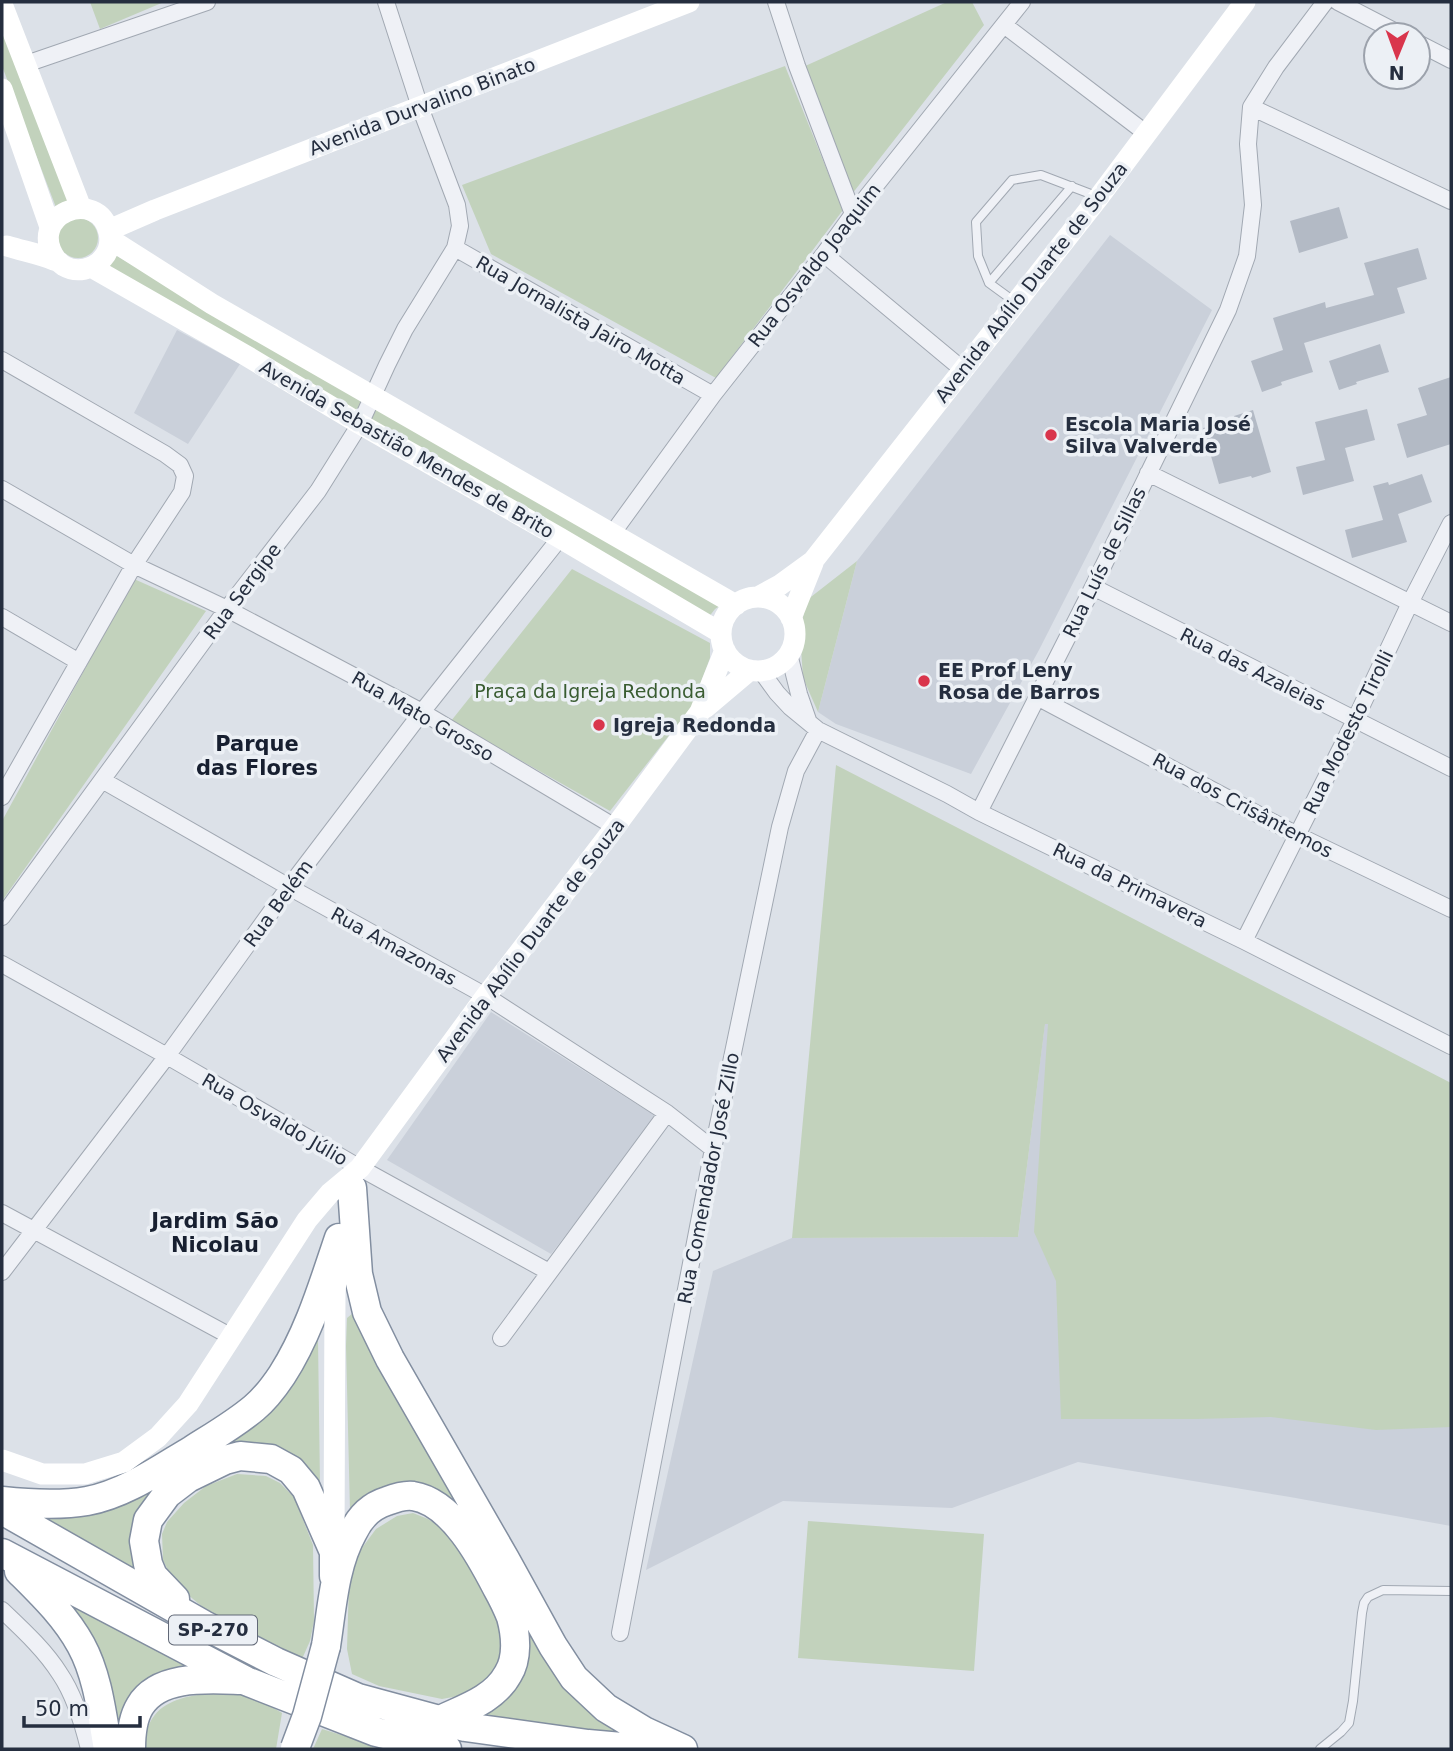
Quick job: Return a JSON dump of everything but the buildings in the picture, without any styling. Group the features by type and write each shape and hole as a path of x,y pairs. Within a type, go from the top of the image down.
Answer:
{"highway":[{"path":"356,1178 358,1274 367,1312 390,1359 553,1646 574,1678 606,1708 644,1731 683,1749"},
{"path":"2,1501 63,1503 89,1500 127,1487 229,1428 256,1407 281,1377 304,1337 339,1238"},
{"path":"204,1625 153,1576 144,1541 148,1520 167,1494 188,1478 225,1460 240,1456 271,1459 291,1470 306,1488 334,1552 335,1589"},
{"path":"295,1749 326,1646 341,1561 353,1530 365,1514 377,1505 402,1496 415,1496 436,1506 471,1541 511,1619 514,1658 502,1683 486,1698 438,1721"},
{"name":"SP-270","path":"2,1510 204,1625 275,1662 358,1698 465,1727 644,1749"},
{"path":"2,1554 46,1598 82,1647 96,1689 108,1749"},
{"name":"SP-270","path":"2,1554 246,1681 376,1732 447,1749"},
{"path":"131,1749 133,1723 141,1705 154,1692 170,1684 192,1681 246,1681"},
{"path":"376,1732 404,1749"}],"main road":[{"name":"Avenida Durvalino Binato","path":"100,223 155,210 690,2"},
{"name":"Avenida Abílio Duarte de Souza","path":"758,597 813,561 1099,197 1245,2"},
{"path":"2,4 26,64 100,223 105,256 99,263 82,270 73,269 57,261 51,253 50,229 2,89"},
{"path":"5,246 50,229 55,219 72,209 100,223"},
{"name":"Avenida Sebastião Mendes de Brito","path":"100,223 212,304 736,605"},
{"path":"5,246 57,261"},
{"name":"Avenida Sebastião Mendes de Brito","path":"91,267 561,538 723,642"},
{"name":"Avenida Abílio Duarte de Souza","path":"791,618 813,561"},
{"path":"758,597 772,600 783,607 791,618 795,636 789,654 781,663 772,668 756,670 735,663 723,642 723,622 728,612 736,605 746,599 758,597"},
{"name":"Avenida Abílio Duarte de Souza","path":"700,712 723,642"},
{"name":"Avenida Abílio Duarte de Souza","path":"356,1178 486,996 700,712 756,670"},
{"path":"334,1552 335,1294 339,1238 356,1178"},
{"path":"2,1460 42,1474 85,1474 124,1462 158,1437 188,1404 307,1220 330,1194 356,1178"}],"street":[{"path":"26,64 207,2"},
{"name":"Rua Jornalista Jairo Motta","path":"386,2 420,107 457,205 460,226 455,248 713,395"},
{"path":"776,2 853,214"},
{"name":"Rua Osvaldo Joaquim","path":"612,534 713,395 1022,2"},
{"name":"Rua Luís de Sillas","path":"979,812 1093,587 1228,310 1247,256 1253,205 1248,144 1251,107 1276,67 1325,2"},
{"path":"1338,2 1375,21"},
{"path":"1004,25 1147,134"},
{"path":"1432,50 1451,60"},
{"path":"1251,107 1451,201"},
{"name":"Rua Sergipe","path":"2,917 318,491 360,424 405,329 455,248"},
{"path":"824,254 962,369"},
{"path":"2,360 166,454 180,465 185,476 183,492 134,565 2,797"},
{"path":"1148,473 1451,623"},
{"name":"Rua Mato Grosso","path":"2,489 134,565 228,609 422,712 615,827"},
{"name":"Rua Modesto Tirolli","path":"1244,941 1451,523"},
{"name":"Rua Belém","path":"2,1272 167,1056 289,887 422,712 561,538"},
{"name":"Rua das Azaleias","path":"1093,587 1451,768"},
{"path":"2,617 79,662"},
{"path":"789,654 799,694 813,726"},
{"name":"Rua da Primavera","path":"756,670 783,700 813,726 979,812 1244,941 1451,1046"},
{"name":"Rua dos Crisântemos","path":"1037,697 1297,835 1451,909"},
{"name":"Rua Comendador José Zillo","path":"620,1633 713,1149 780,827 796,771 813,726"},
{"name":"Rua Amazonas","path":"102,780 486,996 667,1113 713,1149"},
{"name":"Rua Osvaldo Júlio","path":"2,964 167,1056 356,1178 549,1272"},
{"path":"501,1338 667,1113"},
{"path":"2,1213 230,1336"},
{"path":"2,1610 27,1634 61,1674 82,1720 89,1749"}],"lane":[{"path":"1015,302 989,284 978,256 976,222 1012,180 1041,174 1099,197"},
{"path":"989,284 1072,186"},
{"path":"1320,1749 1349,1723 1362,1613 1368,1597 1383,1590 1451,1591"}],"shaded area":[{"name":"Escola Maria José Silva Valverde","path":"1110,235 1212,310 1039,650 971,774 836,724 818,712 857,561"},
{"path":"177,330 240,364 188,444 134,413"},
{"path":"491,1012 657,1117 551,1254 387,1160"},
{"path":"1045,1023 1264,1078 1451,1192 1451,1526 1078,1462 952,1508 783,1501 646,1570 713,1271 792,1238 1018,1237"}],"green space":[{"path":"90,2 164,2 100,29"},
{"path":"947,2 972,2 984,25 852,194 803,67"},
{"path":"2,24 72,205 57,210 2,66"},
{"path":"785,66 843,210 716,378 491,254 462,185"},
{"path":"78,218 86,219 92,224 97,230 97,246 92,252 86,257 78,258 70,257 64,252 59,246 58,238 59,230 64,224 70,219"},
{"path":"115,255 724,603 708,618 106,270"},
{"path":"857,561 818,712 803,678 801,648 807,600"},
{"name":"Praça da Igreja Redonda","path":"572,569 710,643 710,658 692,706 610,811 451,721"},
{"path":"134,579 206,611 2,901 2,821"},
{"path":"836,765 1451,1083 1451,1427 1376,1430 1271,1417 1061,1419 1056,1281 1034,1232 1048,1024 1045,1024 1018,1237 792,1238"},
{"path":"353,1313 372,1352 466,1511 441,1500 350,1511 346,1346 347,1318"},
{"path":"318,1339 320,1485 302,1469 219,1451 253,1428 279,1404 298,1377"},
{"path":"237,1474 266,1476 280,1483 294,1497 313,1545 314,1621 310,1641 302,1659 212,1615 174,1583 163,1560 162,1534 167,1522 184,1503 206,1486"},
{"path":"166,1483 145,1580 36,1516 115,1507 144,1496"},
{"path":"413,1513 448,1532 505,1622 507,1659 480,1692 442,1699 379,1686 352,1674 347,1649 349,1583 353,1560 376,1529 397,1516"},
{"path":"808,1521 984,1534 974,1671 798,1658"},
{"path":"61,1596 194,1669 120,1735"},
{"path":"524,1615 625,1735 483,1719 521,1676 529,1643"},
{"path":"247,1692 282,1713 276,1749 145,1749 147,1730 154,1715 165,1706 196,1695"},
{"path":"322,1729 364,1742 376,1749 313,1749"}],"place":[{"name":"Escola Maria José Silva Valverde","path":"1051,435"},
{"name":"EE Prof Leny Rosa de Barros","path":"924,681"},
{"name":"Igreja Redonda","path":"599,725"}],"district":[{"name":"Parque das Flores","path":"257,756"},
{"name":"Jardim São Nicolau","path":"215,1233"}]}
